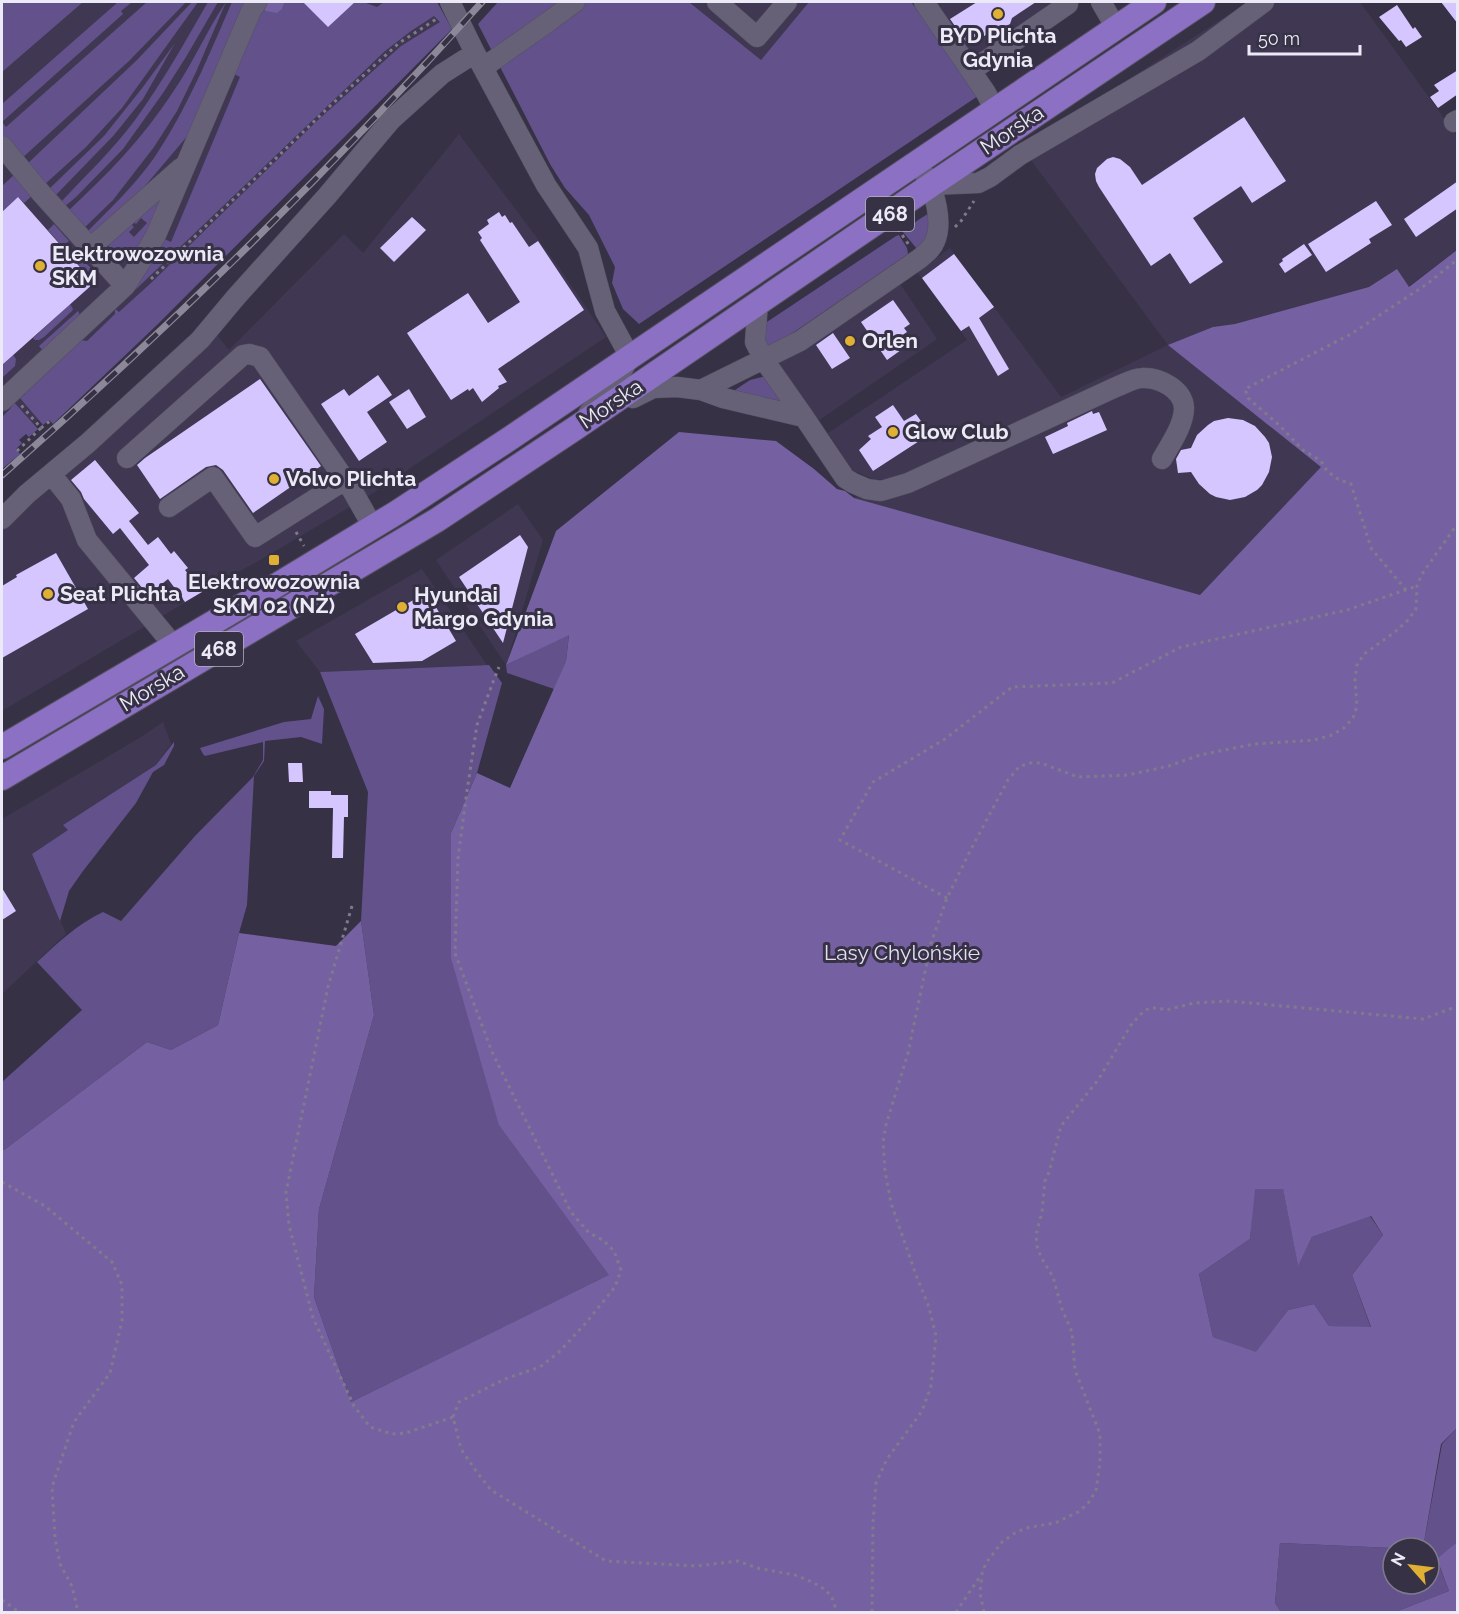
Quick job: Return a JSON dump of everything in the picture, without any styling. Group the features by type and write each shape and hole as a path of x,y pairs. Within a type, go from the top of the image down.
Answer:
{"main road":[{"name":"Morska","path":"2,747 373,527 512,437 1154,2"},
{"name":"Morska","path":"2,778 437,520 577,427 671,376 758,303 1203,2"}],"lane":[{"path":"2,401 134,286 141,261 156,235 251,11 257,2"},
{"path":"450,2 546,185 588,248 605,310 630,357 620,374 577,427"},
{"path":"2,519 200,340 391,120 442,74 479,60 548,22 575,2"},
{"path":"717,2 757,37 787,2"},
{"path":"924,2 995,110"},
{"path":"971,71 1068,2"},
{"path":"1101,2 1116,28"},
{"path":"931,185 978,183 990,177 1020,154 1198,51 1264,2"},
{"path":"2,146 90,248 134,286"},
{"path":"701,390 800,342 919,259 932,247 938,226 936,203 931,185 918,163"},
{"path":"90,248 186,165"},
{"path":"720,296 670,344 671,376 723,398 804,417"},
{"path":"758,303 755,342 764,360 846,478 867,489 881,491 908,483 1116,387 1142,378 1163,381 1179,395 1184,408 1173,441 1162,459"},
{"path":"127,458 243,355 260,357 345,480 373,527"},
{"path":"51,474 71,499 87,540 174,646"},
{"path":"169,507 213,477 255,537 345,480"},
{"path":"235,610 248,632"}],"path":[{"path":"134,286 399,43 437,18"},
{"path":"936,239 946,236 961,221 990,177"},
{"path":"1406,590 1371,548 1351,484 1338,479 1327,471 1321,461 1303,450 1279,424 1248,398 1245,389 1351,334 1427,284 1458,259"},
{"path":"23,407 41,428"},
{"path":"17,451 50,421"},
{"path":"872,1612 876,1483 887,1459 922,1411 932,1386 936,1336 929,1306 891,1203 882,1142 908,1053 931,943 946,898 1008,780 1019,766 1029,763 1041,763 1078,777 1128,775 1169,766 1200,755 1254,744 1314,740 1332,735 1344,728 1353,718 1357,706 1355,680 1357,665 1364,654 1395,632 1412,615 1416,609 1417,586 1422,574 1458,523"},
{"path":"946,898 840,840 873,782 945,739 1012,687 1112,683 1181,647 1347,610 1417,586"},
{"path":"499,668 477,725 466,792 458,858 456,953 492,1052 571,1212 589,1233 603,1240 614,1251 621,1270 615,1287 560,1352 540,1367 505,1379 459,1402 453,1417 461,1449 491,1490 606,1561 697,1566 738,1561 757,1568 795,1575 812,1582 826,1590 837,1612"},
{"path":"352,906 328,987 288,1180 286,1192 288,1225 313,1318 354,1406 370,1428 392,1434 406,1433 453,1417"},
{"path":"984,1612 980,1593 982,1574 986,1563 1002,1542 1026,1528 1055,1523 1080,1511 1090,1501 1096,1490 1100,1462 1100,1434 1075,1370 1072,1332 1062,1309 1053,1277 1041,1257 1035,1235 1042,1212 1045,1181 1050,1172 1061,1126 1098,1080 1131,1025 1149,1008 1166,1010 1194,1003 1229,1001 1424,1019 1458,1005"},
{"path":"2,1182 45,1206 112,1262 122,1285 122,1321 110,1373 74,1422 52,1487 56,1547 60,1564 72,1586 78,1612"},
{"path":"956,1612 982,1574"},
{"path":"2,1600 19,1612"}],"shaded area":[{"path":"2,2 420,2 440,22 67,394 2,452"},
{"path":"2,2 83,2 2,72"},
{"path":"118,2 132,2 121,11 123,14 2,122 2,104"},
{"path":"147,2 186,2 129,61 21,159 2,138 2,122 6,127"},
{"path":"192,2 198,2 122,108 86,147 44,185 26,165 137,60"},
{"path":"208,2 218,2 163,93 123,149 64,207 60,203 118,142 145,106"},
{"path":"226,2 177,111 154,147 113,200 83,229 67,212 110,170 149,125 180,81"},
{"path":"232,2 250,2 195,127 122,213 91,239 86,233 138,178 166,139 197,82"},
{"path":"285,2 314,2 309,7 328,26 355,2 365,2 377,7 384,2 437,2 452,29 158,324 53,424 49,420 43,425 20,398 25,394 23,391 80,340 87,341 115,314 115,309 119,312 151,283 318,120 401,46 440,22 434,16 385,51 131,294 129,292 162,238 171,242 240,77 232,73 261,7 282,9"},
{"path":"498,2 689,2 761,60 809,2 911,2 952,56 978,96 639,324 623,309 612,283 615,267 589,215 565,188 550,164 478,24"},
{"path":"689,2 809,2 761,60"},
{"path":"911,2 1052,2 1045,7 1039,29 969,79"},
{"path":"1248,2 1360,2 1457,136 1457,250 1408,287 1397,269 1369,287 1235,324 1213,327 1322,467 1200,595 1132,585 854,498 890,479 875,480 852,470 828,433 967,340 917,272 950,248 1061,397 1168,345 1022,148"},
{"path":"175,43 143,99 114,135 54,197 48,190 104,136"},
{"path":"459,134 558,266 606,337 370,495 2,711 2,524 216,334 229,350 344,234 363,253"},
{"path":"15,174 34,194 24,203 18,197 2,212 2,186"},
{"path":"168,187 134,260 123,262 114,258 109,250 113,237 129,222 134,227 129,232 134,237 147,223 141,218 136,224 131,219"},
{"path":"929,213 928,238 917,249 903,230"},
{"path":"54,224 69,241 62,246 48,230"},
{"path":"899,235 908,254 775,345 765,343 761,326"},
{"path":"83,260 94,273 94,283 78,264"},
{"name":"Orlen","path":"885,261 937,339 818,421 762,343"},
{"path":"70,304 72,311 44,337 39,340 33,338"},
{"path":"78,311 81,317 45,353 39,346"},
{"path":"13,355 16,359 15,366 2,378 2,365"},
{"path":"766,376 788,406 732,392 750,380"},
{"path":"12,400 38,429 29,437 26,434 19,440 22,443 16,449 20,454 2,469 2,417 11,408"},
{"path":"518,504 543,540 506,665 436,560"},
{"name":"Hyundai Margo Gdynia","path":"422,569 487,665 320,672 296,641"},
{"path":"569,634 566,661 554,689 507,673 506,665"},
{"path":"489,665 502,683 477,773 451,833 610,1275 351,1402 314,1297 319,1209 374,1015 361,921 368,792 320,672"},
{"path":"318,696 324,709 322,744 301,737 265,741 264,761 254,776 247,905 218,1025 171,1050 147,1042 4,1150 2,1149 2,1082 82,1010 37,962 76,928 103,912 121,921 195,836 253,777 263,760 263,742 205,756 200,748 284,722 311,719"},
{"path":"163,722 171,744 156,765 64,824 69,830 32,854 66,934 2,994 2,819"},
{"path":"174,742 164,765 153,772 136,803 69,891 60,921 32,854 68,830 63,825 156,765"},
{"path":"1283,1188 1298,1265 1312,1237 1370,1216 1383,1235 1352,1275 1371,1328 1329,1326 1314,1304 1288,1310 1256,1353 1213,1337 1199,1274 1250,1239 1254,1189"},
{"path":"1457,1428 1457,1542 1441,1556 1441,1536 1425,1536 1442,1444"},
{"path":"1280,1543 1381,1547 1381,1596 1436,1596 1395,1612 1281,1612 1275,1603"},
{"path":"1441,1570 1449,1591 1441,1594"}],"green space":[{"path":"264,2 285,2 277,13 266,11 261,7"},
{"name":"Lasy Chylońskie","path":"1457,250 1458,1427 1441,1444 1425,1536 1381,1536 1381,1547 1280,1543 1275,1603 1281,1612 2,1612 2,1149 4,1150 147,1042 171,1050 218,1025 239,933 336,946 361,921 374,1015 319,1209 314,1297 351,1402 609,1275 499,1125 451,958 451,833 477,773 510,788 566,661 569,635 506,665 556,531 679,432 776,441 837,489 845,491 854,498 1200,595 1321,467 1168,345 1213,327 1235,324 1369,287 1397,269 1409,287","holes":["1255,1189 1283,1189 1298,1266 1312,1237 1371,1216 1383,1235 1352,1275 1371,1327 1329,1326 1314,1304 1288,1310 1256,1352 1213,1337 1199,1274 1250,1239"]},
{"path":"1457,1542 1457,1612 1395,1612 1449,1591 1441,1570 1441,1556"}],"building":[{"path":"303,2 355,2 328,27"},
{"path":"977,2 1036,2 1012,18 1010,24 998,27 969,46 950,19"},
{"path":"1441,2 1458,2 1458,24"},
{"path":"1397,5 1413,29 1415,27 1422,37 1406,47 1379,17"},
{"path":"1458,70 1458,94 1438,108 1430,97 1439,91 1434,85"},
{"path":"1244,117 1286,181 1252,203 1241,186 1193,218 1223,262 1190,284 1170,253 1151,266 1099,187 1095,174 1097,168 1107,159 1113,157 1120,159 1130,167 1142,185"},
{"path":"1458,181 1458,208 1416,237 1404,219"},
{"name":"Elektrowozownia SKM","path":"18,197 94,283 2,365 2,212"},
{"path":"1376,201 1392,225 1369,239 1371,243 1326,272 1308,244"},
{"path":"499,212 502,217 505,215 510,223 512,222 529,247 538,241 584,310 498,369 507,382 498,386 499,388 482,402 473,388 451,400 407,333 468,293 488,323 520,302 480,240 482,238 478,232 489,224 487,220"},
{"path":"412,217 426,230 394,262 380,248"},
{"path":"1304,244 1312,255 1285,273 1279,264 1283,261 1282,259"},
{"path":"954,254 994,307 979,318 1009,369 998,376 969,326 961,331 922,278"},
{"path":"893,300 910,324 904,328 907,332 901,336 908,345 887,360 861,322"},
{"path":"833,333 850,358 832,369 816,345"},
{"path":"378,375 392,395 367,412 387,442 359,461 321,404 344,389 349,396"},
{"path":"260,379 321,466 253,513 223,470 216,465 206,467 160,499 137,465"},
{"path":"409,389 426,417 407,429 389,402"},
{"path":"893,405 904,421 916,414 930,434 873,471 859,450 871,439 868,436 882,427 875,417"},
{"path":"1092,411 1093,414 1099,412 1107,430 1053,454 1045,437"},
{"path":"1228,418 1243,420 1255,426 1269,443 1272,457 1269,472 1262,485 1245,497 1230,500 1210,494 1191,472 1178,473 1176,459 1181,450 1191,448 1197,435 1208,425"},
{"path":"95,460 139,513 129,521 148,545 158,537 171,554 174,551 188,568 185,570 202,592 185,602 168,579 148,595 134,578 149,565 120,528 113,534 71,480"},
{"path":"520,535 528,547 503,643 459,577"},
{"path":"56,553 88,609 2,658 2,586 17,577 16,575"},
{"path":"427,592 456,641 422,661 373,663 355,634"},
{"path":"288,763 302,763 303,782 289,782"},
{"path":"309,791 331,791 331,795 348,795 348,817 344,817 343,858 332,858 333,808 309,808"},
{"path":"2,888 16,911 2,920"}],"railway":[{"path":"2,475 127,362 249,246 367,126 482,2"}],"place":[{"name":"BYD Plichta Gdynia","path":"998,14"},
{"name":"Elektrowozownia SKM","path":"40,266"},
{"name":"Orlen","path":"850,341"},
{"name":"Glow Club","path":"893,432"},
{"name":"Volvo Plichta","path":"274,479"},
{"name":"Elektrowozownia SKM 02 (NŻ)","path":"274,560"},
{"name":"Seat Plichta","path":"48,594"},
{"name":"Hyundai Margo Gdynia","path":"402,607"}]}
